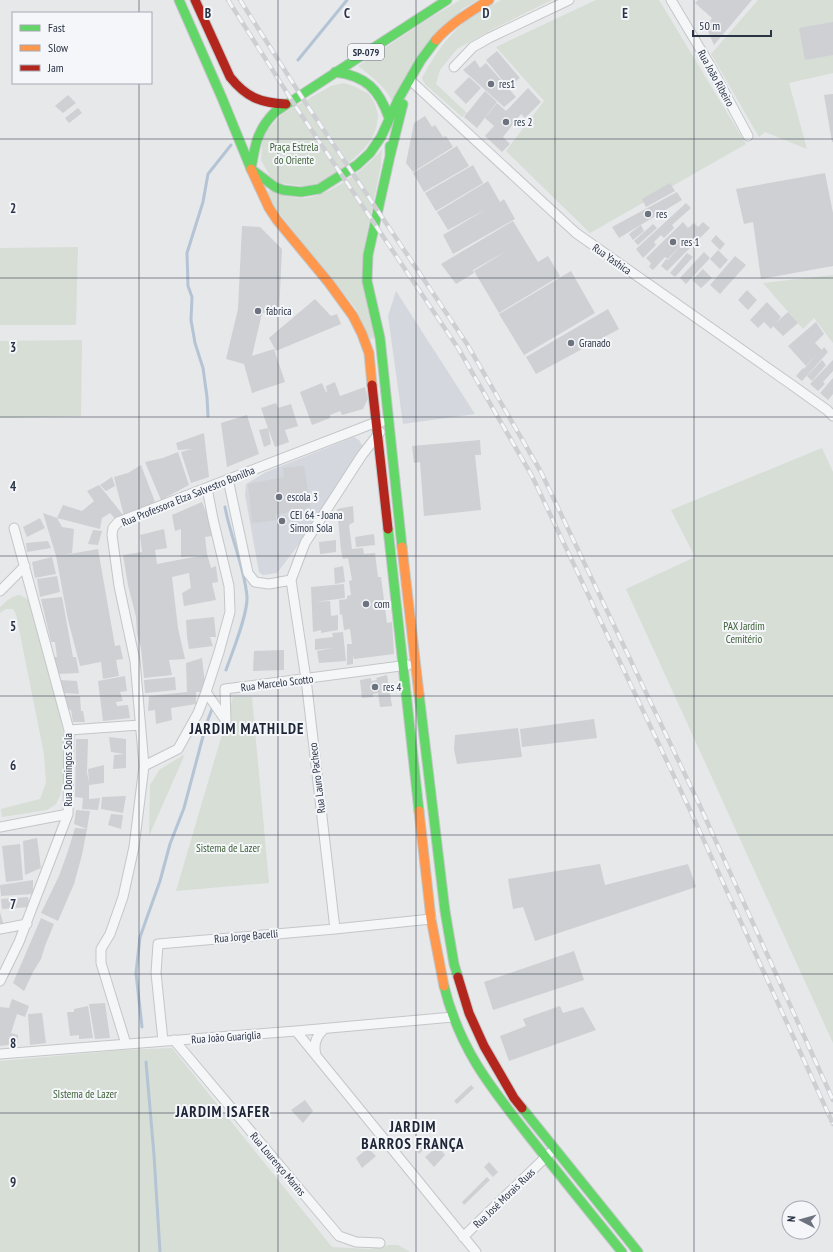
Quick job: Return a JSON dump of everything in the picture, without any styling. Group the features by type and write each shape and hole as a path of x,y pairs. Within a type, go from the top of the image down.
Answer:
{"main road":[{"path":"179,0 222,98 250,169 269,208 277,220 342,298 353,314 365,339 369,353 377,423 399,666 431,919 441,977 453,1017 469,1053 484,1078 622,1252"},
{"path":"195,0 230,77 238,88 257,100 274,104 286,104"},
{"name":"SP-079","path":"250,169 254,146 261,128 275,112 447,0"},
{"path":"250,169 266,182 283,190 301,192 320,189 357,165 370,153 381,137 389,118 421,60 444,30 489,0"},
{"path":"335,72 354,75 364,80 380,96 386,107 389,118 390,156"},
{"path":"410,80 398,118 366,268 367,281 380,338 415,664 454,964 469,1013 477,1033 514,1098 638,1252"},
{"path":"453,1017 465,1022 477,1033"}],"street":[{"path":"454,67 473,47 569,0"},
{"name":"Rua Joāo Ribeiro","path":"671,0 711,67 748,136"},
{"name":"Rua Yashica","path":"410,80 576,233 833,416"},
{"path":"228,479 248,573 255,582 269,584 292,580 305,543 362,455 389,421"},
{"name":"Rua Professora Elza Salvestro Bonilha","path":"126,1044 101,963 101,949 110,934 123,896 134,847 144,766 135,661 119,586 112,535 113,528 118,522 228,479 377,423 389,421"},
{"path":"144,766 178,749 198,713 206,692 230,612 229,586 212,519 207,488"},
{"name":"Rua Domingos Sola","path":"0,981 20,942 68,814 69,730 14,528"},
{"path":"0,591 25,566"},
{"name":"Rua Lauro Pacheco","path":"292,580 306,679 335,929"},
{"name":"Rua Marcelo Scotto","path":"206,692 226,721 225,689 415,664"},
{"path":"69,730 140,725"},
{"path":"0,827 68,814"},
{"name":"Rua Jorge Bacelli","path":"163,1041 156,973 158,944 335,929 431,919"},
{"path":"0,929 27,924"},
{"name":"Rua João Guariglia","path":"0,1054 296,1032 453,1017"},
{"path":"316,1056 314,1045 319,1034 324,1029"},
{"path":"296,1032 476,1252"},
{"path":"190,1060 189,1053 191,1046 198,1039"},
{"name":"Rua Lourenço Marins","path":"174,1040 339,1236 356,1242 380,1243"},
{"name":"Rua José Morais Ruas","path":"463,1237 555,1148"}],"shaded area":[{"path":"396,291 475,414 403,424 388,316"},
{"name":"CEI 64 - Joana Simon Sola","path":"354,437 359,440 362,445 362,449 296,548 277,573 263,575 259,572 245,495 246,484 266,472"}],"green space":[{"path":"460,0 478,0 462,9 393,103 382,87 358,66"},
{"path":"501,0 552,0 495,28 457,49 440,70 436,84 467,113 462,117 425,84 422,78 436,54 459,27 470,18"},
{"path":"596,0 659,0 746,144 590,233 506,151 544,101 496,47"},
{"path":"758,0 833,0 833,73 789,83 807,149 765,132 759,137 711,54"},
{"name":"Praça Estrela do Oriente","path":"344,83 369,94 375,104 378,115 376,129 371,140 351,161 323,182 305,186 279,183 270,176 261,160 262,144 265,133 282,114 331,86"},
{"path":"382,149 381,165 363,253 375,338 370,339 356,309 276,209 265,190 299,198 309,198 321,194 333,189 356,174"},
{"path":"78,247 76,325 0,325 0,248"},
{"path":"833,275 833,343 814,318 803,329 763,283"},
{"path":"82,340 81,416 0,418 0,341"},
{"name":"PAX Jardim Cemitério","path":"822,448 833,472 833,1043 626,589 695,557 671,510"},
{"path":"20,595 29,600 32,607 62,725 65,752 64,777 60,796 56,804 47,810 2,817 1,809 40,799 46,783 44,754 16,614 13,609 6,609 0,613 0,607 12,598"},
{"name":"Sistema de Lazer","path":"233,697 252,697 269,883 176,891"},
{"path":"185,754 149,836 150,785 159,770"},
{"name":"SIstema de Lazer","path":"172,1048 332,1247 370,1249 389,1245 398,1245 410,1252 0,1252 0,1061 124,1050"}],"building":[{"path":"698,0 752,0 714,45 706,27 712,18 695,3"},
{"path":"833,22 833,55 805,60 799,28"},
{"name":"res1","path":"497,51 520,78 508,87 486,60"},
{"name":"res1","path":"475,60 480,68 486,63 516,97 504,107 463,70"},
{"path":"469,77 481,88 466,104 454,92"},
{"name":"res 2","path":"528,88 541,102 525,118 521,114 503,137 510,144 502,152 485,136 494,126 485,118 497,103 506,111"},
{"path":"485,91 497,102 477,128 464,117"},
{"path":"833,94 833,142 832,142 824,95"},
{"path":"68,95 76,103 63,113 55,106"},
{"path":"78,108 82,113 69,123 65,118"},
{"path":"425,116 432,127 435,125 443,137 446,136 453,147 413,172 406,163 414,123"},
{"path":"457,146 469,166 424,192 413,173"},
{"path":"473,165 483,183 436,211 425,193"},
{"path":"825,173 833,213 833,266 761,279 753,222 744,224 736,189"},
{"path":"488,181 500,202 504,199 515,219 453,254 443,235 488,208 448,230 437,212"},
{"path":"670,183 675,191 646,207 642,199"},
{"name":"res","path":"677,192 682,200 619,238 612,227"},
{"path":"686,203 691,208 672,225 674,228 664,238 661,235 654,242 656,245 643,258 636,249"},
{"path":"513,221 538,262 548,256 560,276 499,313 474,271 508,250 473,270 474,273 456,284 441,264"},
{"name":"res 1","path":"683,222 688,228 694,223 698,227 703,222 710,228 667,271 661,266 666,259 668,260 686,240 668,259 665,257 653,270 649,267 651,263 646,258"},
{"name":"res 1","path":"653,224 657,228 638,245 634,241"},
{"name":"res","path":"641,225 644,231 633,240 629,234"},
{"name":"fabrica","path":"242,226 260,227 282,249 279,314 262,313 252,356 274,349 285,382 252,393 244,364 226,359 238,309"},
{"name":"res 1","path":"716,235 725,244 720,250 711,241"},
{"name":"res 1","path":"718,250 728,260 720,269 710,259"},
{"name":"res 1","path":"704,252 710,258 686,284 680,278"},
{"path":"687,253 693,257 675,277 670,273"},
{"name":"res 1","path":"735,256 746,265 720,294 710,285"},
{"name":"res 1","path":"703,269 712,278 701,288 692,280"},
{"path":"571,271 595,313 524,355 499,314"},
{"path":"747,290 757,300 748,310 738,300"},
{"name":"fabrica","path":"315,299 331,316 337,314 341,324 276,351 269,338"},
{"path":"767,302 781,317 776,323 788,312 798,323 783,336 773,326 771,329 764,322 758,328 750,320"},
{"name":"Granado","path":"608,309 619,329 536,374 526,357"},
{"path":"816,322 824,334 815,343 822,350 824,347 828,352 802,381 796,376 803,368 804,369 818,353 806,366 788,346"},
{"path":"822,360 826,365 812,381 807,376"},
{"path":"833,360 833,371 823,382 825,384 818,391 810,384"},
{"path":"833,378 833,394 828,400 820,393"},
{"path":"335,382 340,396 365,387 368,399 363,409 342,415 340,411 330,415 330,418 312,425 300,392 322,383 327,392 326,386"},
{"path":"276,403 278,408 291,404 298,426 285,430 289,442 275,447 261,408"},
{"path":"247,415 259,454 227,467 221,423"},
{"path":"268,428 271,444 264,447 259,430"},
{"path":"204,433 209,477 191,483 181,452 192,449 178,450 176,443"},
{"path":"480,440 481,455 475,455 481,510 424,516 420,462 414,463 412,446"},
{"path":"178,452 189,485 161,500 145,462 163,458"},
{"path":"141,465 155,502 124,516 114,477 128,473"},
{"name":"escola 3","path":"304,466 311,510 275,514 276,520 252,523 248,484 284,477 283,468"},
{"path":"112,477 115,486 106,491 100,485"},
{"path":"99,485 124,516 117,521 110,513 102,518 100,529 57,518 63,505 82,511 94,501 87,491"},
{"path":"202,502 210,521 212,536 205,537 207,554 211,568 216,566 218,582 212,583 216,600 184,606 182,593 191,588 189,573 172,577 178,628 185,659 169,660 172,675 144,678 141,648 137,634 136,617 128,585 123,555 142,552 140,535 164,529 167,548 155,550 157,564 204,555 181,557 181,529 175,531 172,515"},
{"name":"com","path":"353,506 354,522 349,525 352,549 363,548 364,554 375,553 378,577 381,577 387,623 392,622 394,654 354,659 353,655 353,664 347,665 347,644 352,644 350,629 344,630 342,614 340,615 339,600 347,599 347,596 351,595 349,581 352,580 348,558 343,559 341,550 337,509"},
{"path":"43,513 57,518 62,527 74,529 72,553 64,555 98,549 115,646 120,645 123,659 116,660 119,676 103,679 101,662 80,666 68,620 56,556"},
{"path":"40,518 45,528 27,537 23,527"},
{"path":"93,530 102,531 98,545 88,544"},
{"path":"374,534 375,545 356,547 355,537"},
{"path":"336,540 336,552 320,554 319,542"},
{"path":"48,541 51,548 27,552 26,543"},
{"path":"52,557 56,574 35,578 32,562"},
{"path":"343,566 345,582 335,584 334,568"},
{"path":"57,576 60,592 40,597 37,579"},
{"path":"344,584 345,598 315,602 330,601 331,616 338,615 338,630 321,633 321,630 313,632 311,587"},
{"path":"62,597 73,657 76,657 79,673 57,674 53,657 57,657 55,642 51,642 41,599"},
{"path":"214,617 216,637 210,637 213,646 189,649 186,620"},
{"path":"343,632 346,661 319,663 317,651 332,648 315,650 315,639 333,637 332,633"},
{"path":"284,650 284,670 253,671 254,651"},
{"path":"202,658 206,692 196,692 196,704 171,708 172,720 156,724 155,710 148,711 149,696 187,692 186,663"},
{"name":"res 4","path":"387,675 392,706 380,707 378,693 373,694 373,697 362,698 360,680 371,678 371,681 377,680 376,678"},
{"path":"125,676 127,691 120,692 123,701 116,702 117,706 128,705 130,718 103,721 98,681"},
{"path":"175,677 176,690 145,693 144,680"},
{"path":"59,680 77,681 79,694 63,693"},
{"path":"64,696 80,696 81,711 83,711 85,722 73,722 71,710 67,709"},
{"path":"594,719 597,738 522,747 520,729"},
{"path":"518,728 522,757 457,764 454,749 455,735"},
{"path":"109,737 126,739 126,768 113,769 114,755 125,754 111,752"},
{"path":"76,739 88,739 87,772 89,783 88,769 104,765 104,783 89,785 89,799 100,798 98,810 82,809 83,798 75,797"},
{"path":"126,796 123,813 101,809 102,797"},
{"path":"76,810 90,811 87,829 74,824"},
{"path":"111,814 123,815 121,829 108,825"},
{"path":"75,828 87,829 74,884 58,921 41,913 59,876"},
{"path":"37,838 41,868 25,875 23,841"},
{"path":"20,844 23,880 6,882 2,846"},
{"path":"600,864 605,885 688,864 696,887 535,941 523,907 513,909 508,879"},
{"path":"33,880 33,894 1,896 0,885"},
{"path":"28,897 30,907 2,909 1,899"},
{"path":"0,912 4,926 0,927"},
{"path":"41,918 54,924 41,959 24,991 13,983"},
{"path":"574,951 584,980 493,1010 484,982"},
{"path":"12,999 29,1006 25,1017 17,1014 11,1033 18,1035 17,1044 0,1046 0,1007 9,1008"},
{"path":"105,1003 110,1038 95,1039 89,1004"},
{"path":"88,1006 93,1038 79,1039 79,1035 70,1036 67,1012 74,1012 74,1009"},
{"path":"560,1006 563,1013 583,1007 596,1030 509,1061 500,1036 526,1026 523,1019"},
{"path":"42,1013 46,1043 30,1045 28,1014"},
{"path":"471,1085 474,1088 457,1104 454,1101"},
{"path":"305,1100 313,1111 303,1123 291,1110"},
{"path":"420,1142 425,1148 419,1154 414,1147"},
{"path":"438,1146 445,1155 434,1167 425,1157"},
{"path":"368,1148 376,1156 362,1168 356,1158"},
{"path":"489,1162 498,1172 493,1177 484,1167"},
{"path":"487,1177 490,1180 464,1205 462,1202"}],"waterway":[{"path":"298,60 347,0"},
{"path":"208,416 203,368 195,343 191,320 192,297 188,286 187,253 203,202 208,174 231,145"},
{"path":"225,507 246,586 247,597 245,613 236,644 226,670"},
{"path":"142,1027 136,973 140,937 160,881 170,844 184,808 206,725 212,709"},
{"path":"146,1062 160,1252"}],"railway":[{"path":"228,0 296,107 458,348 532,476 690,810 833,1124"},
{"path":"240,0 305,102 467,344 541,472 700,806 833,1100"}],"traffic: fast":[{"path":"179,0 251,169 275,187 283,190 301,192 319,189 357,165 370,153 381,137 399,98 421,60 436,40"},
{"path":"251,169 258,138 264,125 275,112 447,0"},
{"path":"335,72 355,77 370,86 381,99 389,118"},
{"path":"390,156 403,104"},
{"path":"390,146 390,156 368,255 367,281 380,338 402,547"},
{"path":"388,529 419,811"},
{"path":"419,694 445,911 454,964 458,977"},
{"path":"444,986 451,1009 468,1050 491,1086 532,1140 622,1252"},
{"path":"522,1108 638,1252"}],"traffic: slow":[{"path":"436,40 454,23 489,0"},
{"path":"251,169 269,208 277,220 329,283 353,316 369,353 372,385"},
{"path":"402,547 419,694"},
{"path":"419,811 431,919 444,986"}],"traffic: jam":[{"path":"195,0 230,77 236,84 254,98 286,104"},
{"path":"372,385 388,529"},
{"path":"458,977 469,1013 484,1046 514,1098 522,1108"}],"place":[{"name":"res1","path":"491,84"},
{"name":"res 2","path":"506,122"},
{"name":"res","path":"648,214"},
{"name":"res 1","path":"673,242"},
{"name":"fabrica","path":"258,311"},
{"name":"Granado","path":"571,343"},
{"name":"escola 3","path":"279,497"},
{"name":"CEI 64 - Joana Simon Sola","path":"282,521"},
{"name":"com","path":"366,604"},
{"name":"res 4","path":"375,687"}],"district":[{"name":"JARDIM MATHILDE","path":"247,728"},
{"name":"JARDIM ISAFER","path":"223,1111"},
{"name":"JARDIM BARROS FRANÇA","path":"413,1134"}]}
